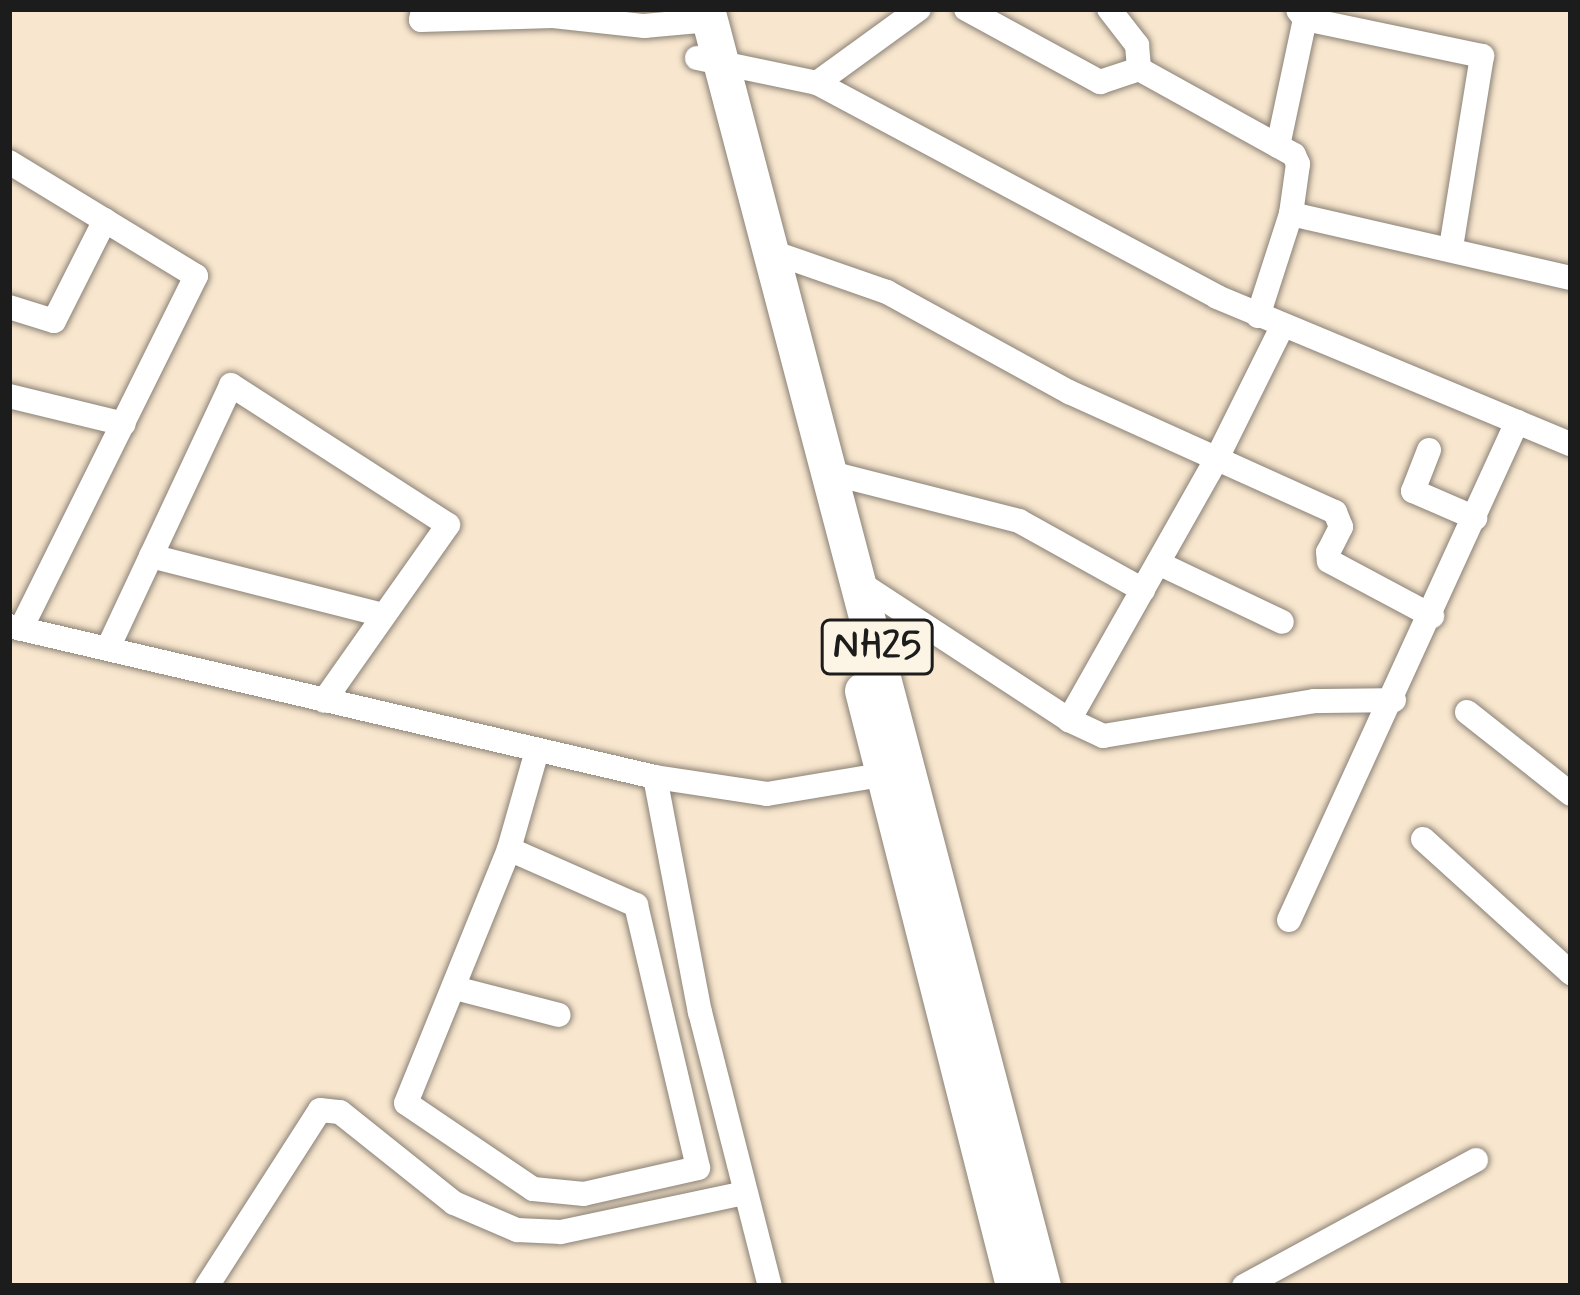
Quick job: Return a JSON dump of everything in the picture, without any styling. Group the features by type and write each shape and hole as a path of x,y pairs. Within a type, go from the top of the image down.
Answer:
{"main road":[{"name":"NH25","path":"701,30 772,252 860,584 897,772 1014,1286"},
{"name":"NH25","path":"701,30 897,772 1043,1286"}],"street":[{"path":"423,9 421,20 553,16 701,30 817,83 1270,322 1571,444"},
{"path":"817,83 919,9"},
{"path":"966,9 1100,82 1139,69 1278,146 1298,164 1270,322 1216,460 1069,719"},
{"path":"1109,9 1137,45 1139,69"},
{"path":"1278,146 1301,14 1482,56 1451,248"},
{"path":"9,162 196,276 124,424 15,627 655,777 767,794 897,772"},
{"path":"1291,214 1571,278"},
{"path":"9,307 54,321 105,220"},
{"path":"772,252 887,292 1069,392 1335,512 1341,527 1328,552 1329,561 1432,616"},
{"path":"108,648 230,386 448,525 324,701"},
{"path":"12,403 124,424"},
{"path":"1288,920 1394,700 1517,422"},
{"path":"1430,450 1413,491 1475,518"},
{"path":"831,473 1018,521 1143,590"},
{"path":"151,556 383,615"},
{"path":"1159,563 1282,622"},
{"path":"860,584 1069,719 1103,736 1314,701 1394,700"},
{"path":"1467,712 1571,794"},
{"path":"508,849 636,905 698,1168 584,1194 533,1189 406,1102 508,849 537,751"},
{"path":"655,777 700,1012 770,1286"},
{"path":"1423,839 1571,974"},
{"path":"455,988 559,1015"},
{"path":"207,1286 320,1110 340,1112 454,1203 517,1230 562,1232 744,1193"},
{"path":"1244,1286 1476,1160"}]}
